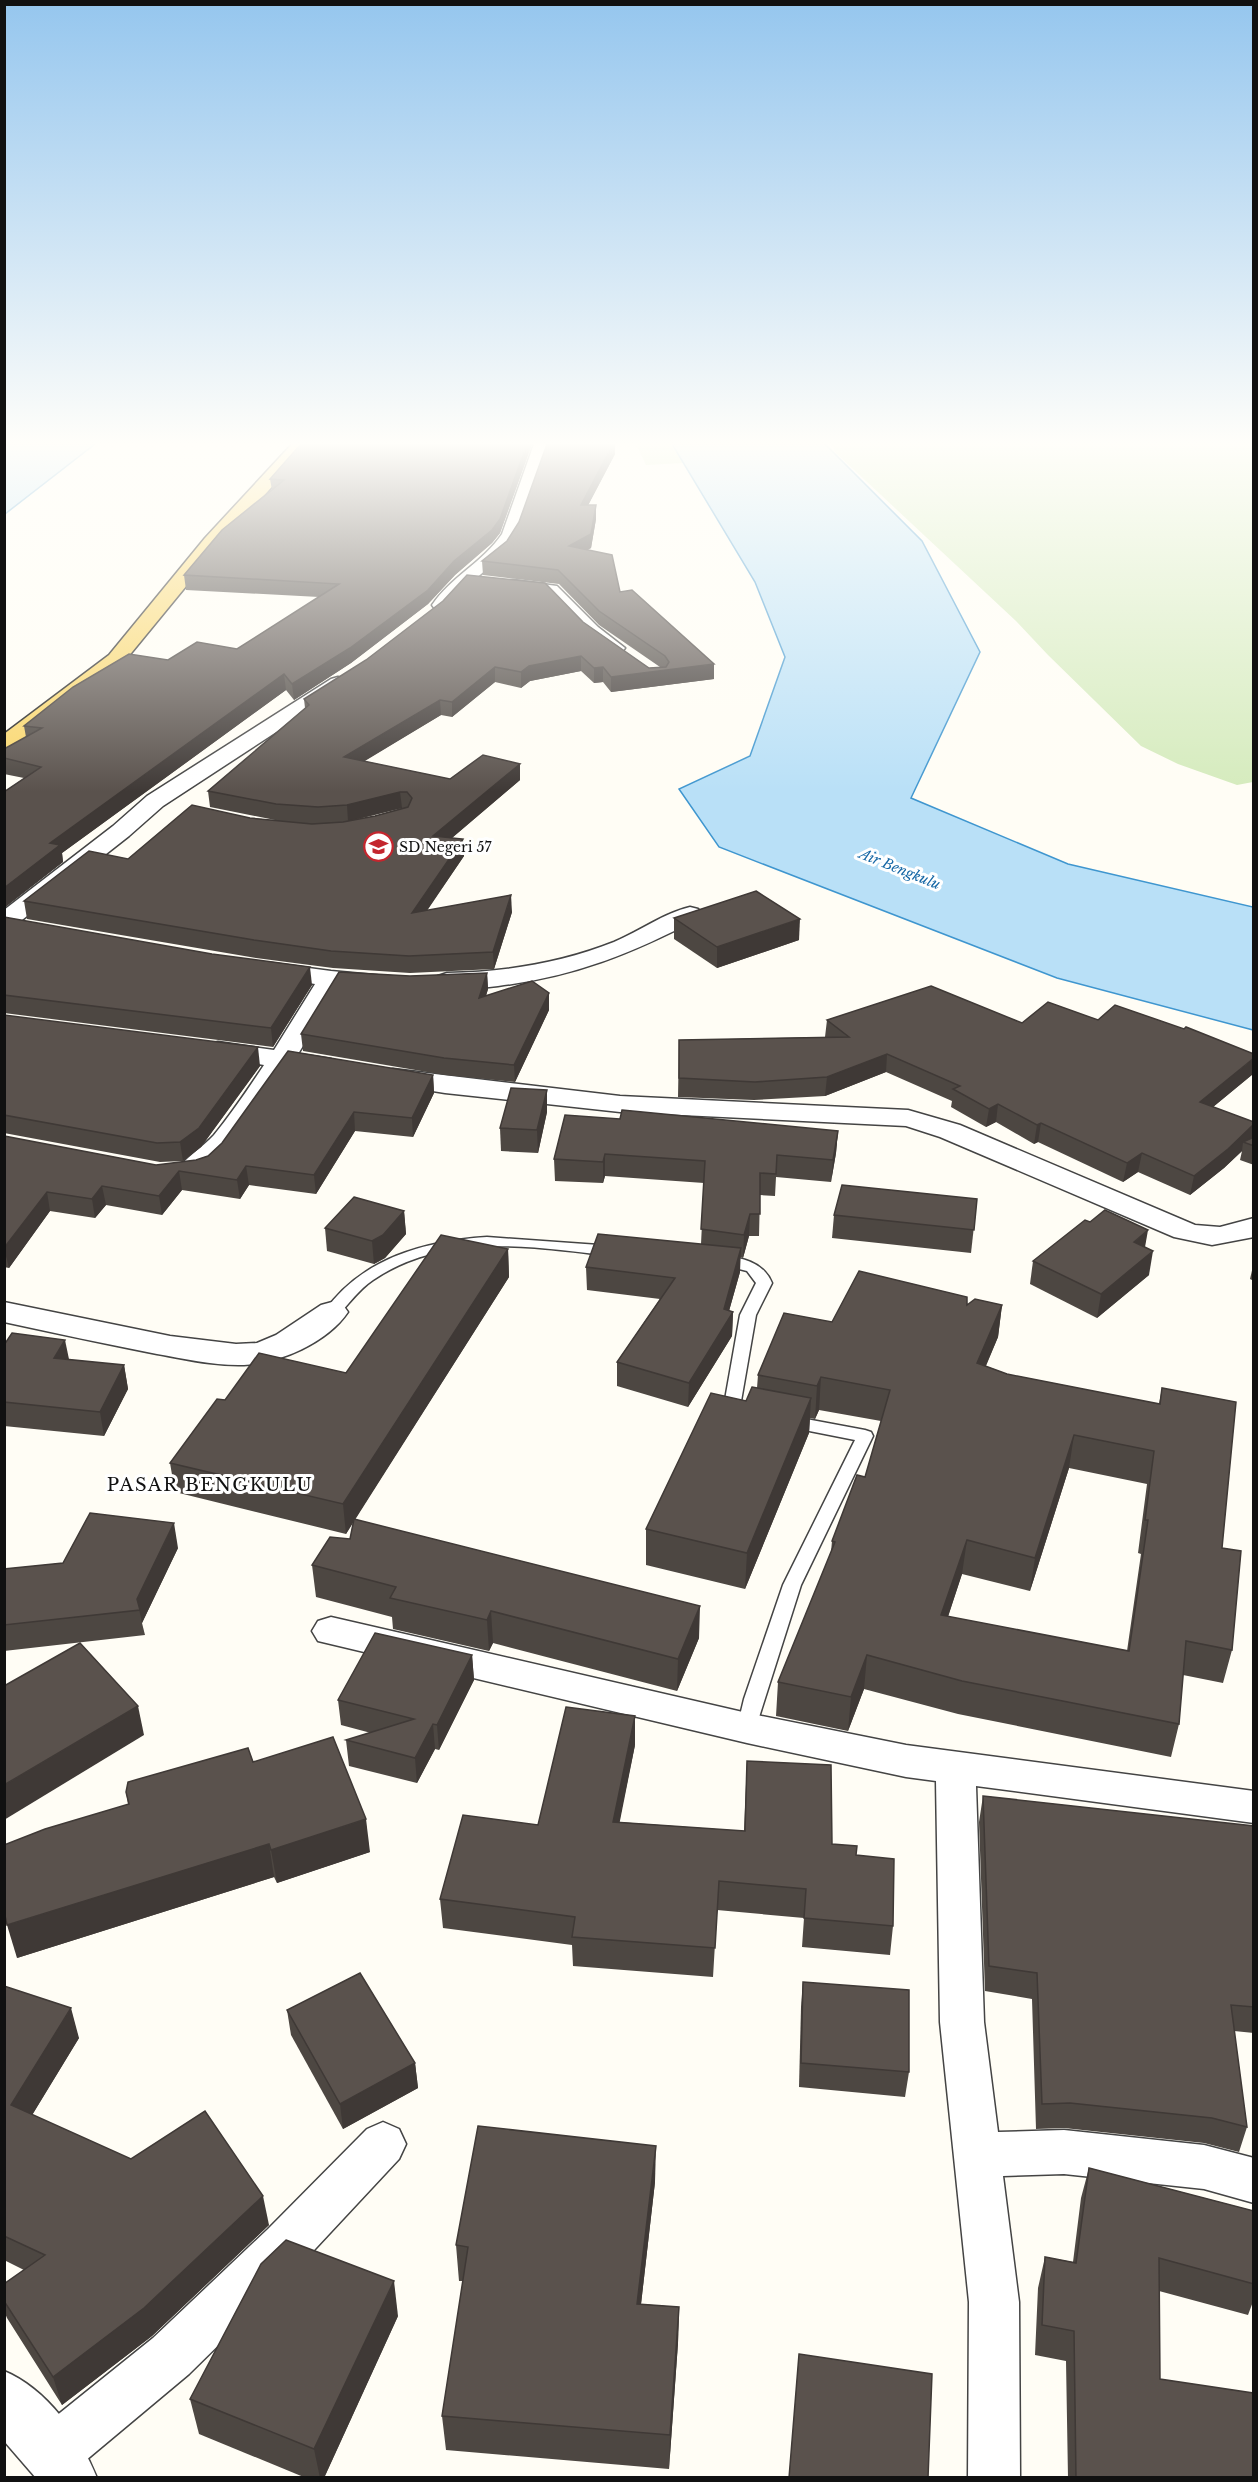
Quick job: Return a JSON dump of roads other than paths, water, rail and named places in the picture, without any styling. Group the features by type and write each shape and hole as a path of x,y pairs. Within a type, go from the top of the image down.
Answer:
{"main road":[{"path":"4,745 116,659 197,560"}],"street":[{"path":"428,616 462,581 487,560"},
{"path":"462,581 550,590 591,631 629,657"},
{"path":"12,925 155,801 350,675"},
{"path":"155,801 179,808"},
{"path":"248,966 330,979 412,982 488,980 523,975 623,947 690,914"},
{"path":"160,1173 188,1171 208,1160 282,1058 330,979"},
{"path":"190,1046 282,1058 445,1085 620,1104 908,1118 950,1131 1185,1231 1226,1237 1254,1227"},
{"path":"4,1312 120,1337 203,1351 241,1354 274,1348 294,1340 332,1312"},
{"path":"331,1631 747,1728 906,1761 1254,1807"},
{"path":"956,1768 957,1890 962,2022 994,2302 994,2478"},
{"path":"4,2399 61,2465 285,2246 383,2144"},
{"path":"977,2155 1064,2152 1204,2167 1254,2181"}],"lane":[{"path":"332,1312 366,1278 401,1258 438,1245 513,1242 630,1252"},
{"path":"701,1258 744,1264 753,1268 763,1278 764,1283 748,1315 731,1411 753,1415"},
{"path":"747,1728 754,1699 792,1586 865,1436 775,1419"}],"water":[{"name":"Air Bengkulu","path":"742,560 932,560 980,652 911,798 1068,864 1253,907 1253,1030 1057,978 719,847 679,789 750,756 785,657 755,582"}],"place":[{"name":"SD Negeri 57","path":"378,847"}],"district":[{"name":"PASAR BENGKULU","path":"210,1485"}]}
